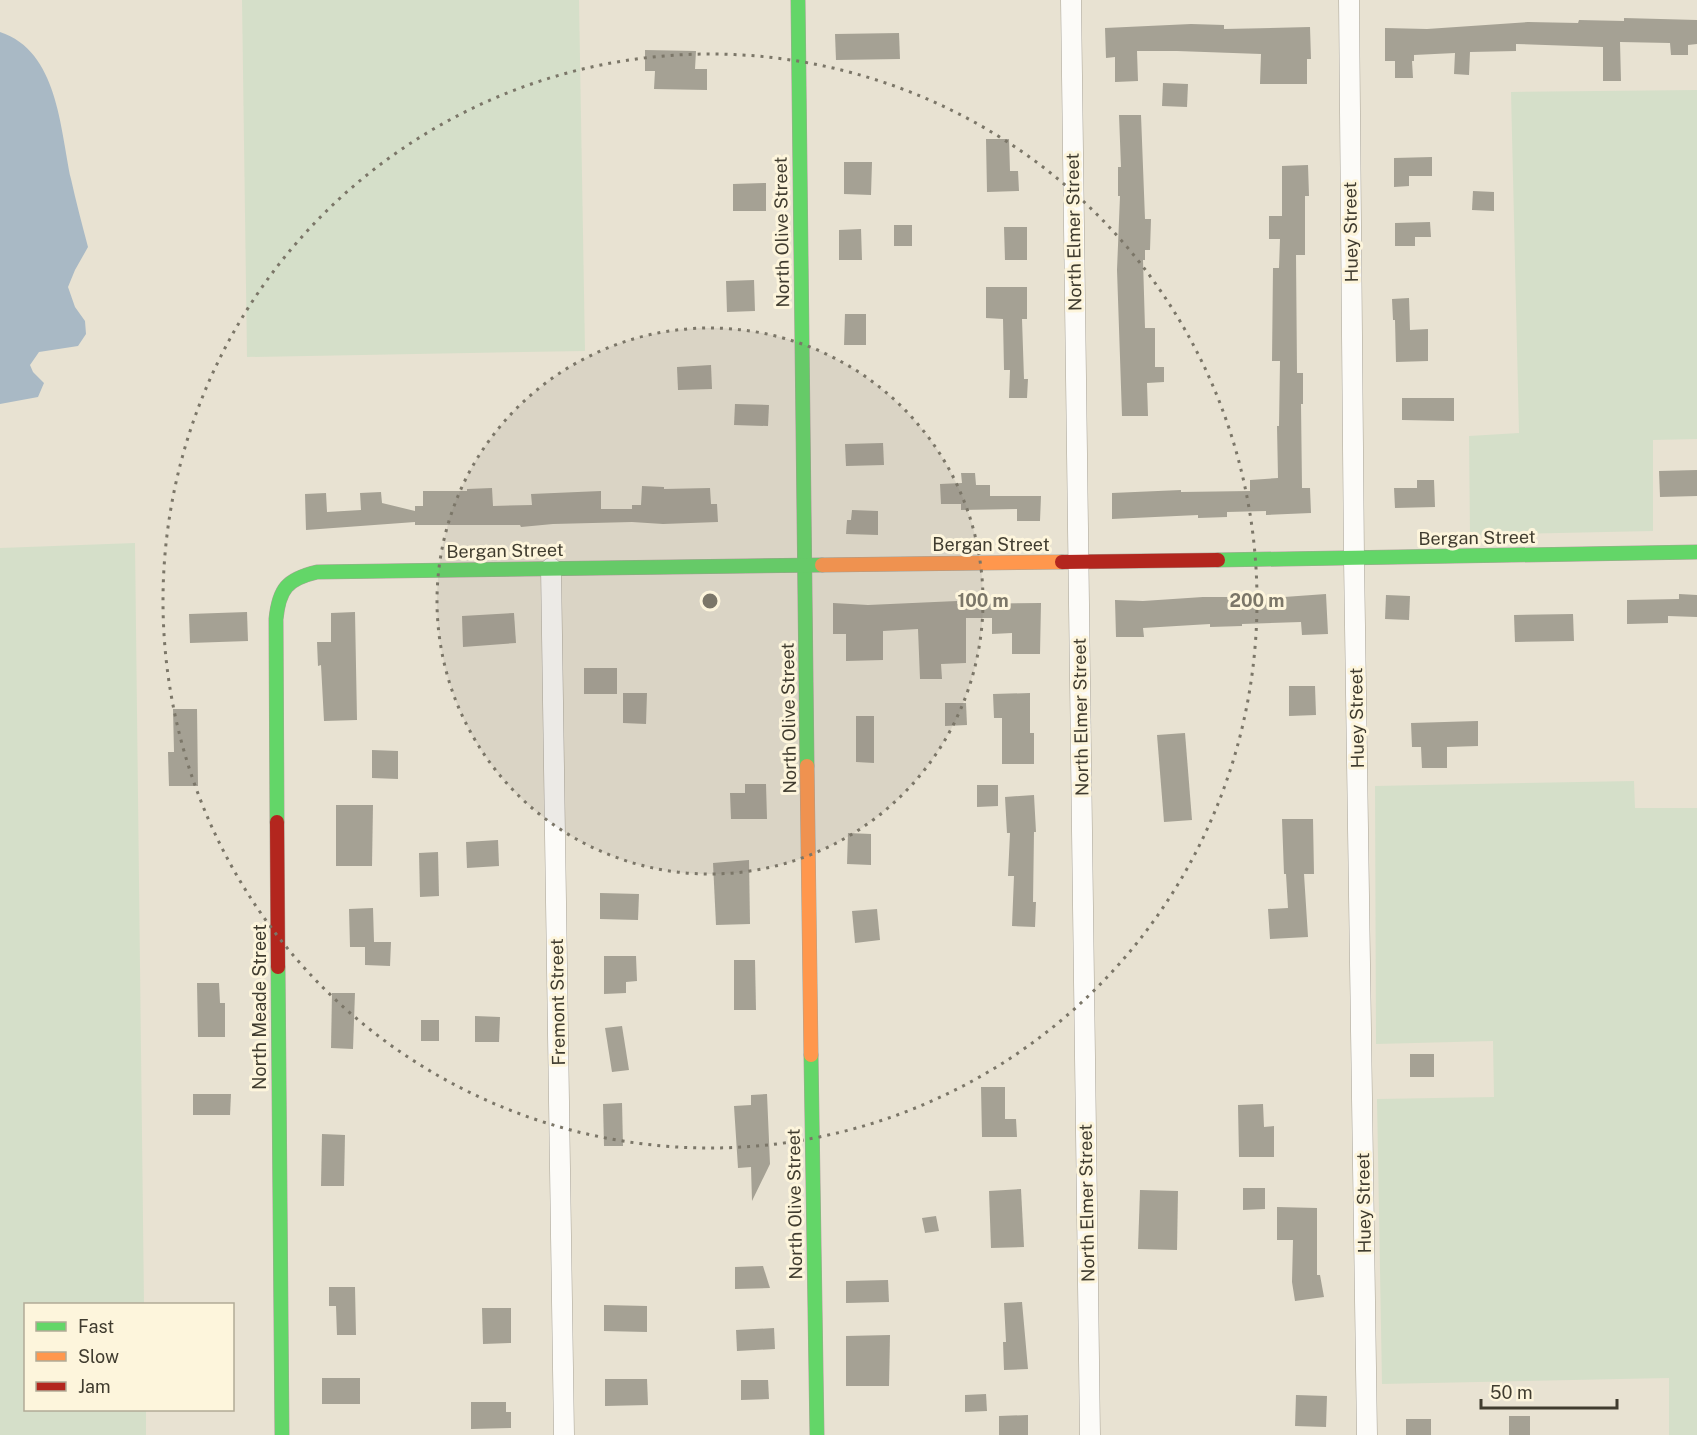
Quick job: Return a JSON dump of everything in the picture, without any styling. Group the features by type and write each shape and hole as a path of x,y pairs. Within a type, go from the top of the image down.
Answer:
{"street":[{"name":"North Olive Street","path":"798,0 817,1435"},
{"name":"North Elmer Street","path":"1071,0 1090,1435"},
{"name":"Huey Street","path":"1349,0 1354,559 1367,1435"},
{"name":"Bergan Street","path":"289,583 306,574 317,572 1079,563 1697,552"},
{"name":"Fremont Street","path":"551,568 564,1435"},
{"name":"North Meade Street","path":"282,1435 275,632 277,600 289,583"}],"green space":[{"path":"242,0 579,0 585,351 247,357"},
{"path":"1697,90 1697,439 1653,440 1653,531 1470,535 1469,436 1519,433 1511,92"},
{"path":"135,543 144,1303 24,1303 24,1411 146,1411 146,1435 0,1435 0,548"},
{"path":"1634,781 1635,808 1697,808 1697,1435 1669,1435 1669,1378 1382,1384 1377,1099 1494,1097 1493,1041 1376,1044 1375,786"}],"water":[{"path":"0,32 19,42 34,56 45,73 59,115 71,179 88,247 68,287 75,307 85,321 86,334 78,346 39,352 30,365 33,372 44,383 38,397 0,404"}],"building":[{"path":"1624,18 1697,20 1697,44 1688,45 1688,55 1671,55 1670,43 1620,42 1621,81 1603,81 1603,47 1516,44 1516,51 1470,52 1469,75 1454,74 1455,53 1414,55 1413,78 1395,78 1395,61 1385,61 1385,28 1427,29 1528,22 1578,23 1579,20 1624,21"},
{"path":"1191,24 1224,25 1224,29 1310,27 1311,59 1307,59 1307,84 1260,84 1261,54 1177,51 1137,51 1138,81 1115,82 1115,57 1106,58 1105,28"},
{"path":"899,33 900,59 836,60 835,34"},
{"path":"645,50 696,51 695,69 707,69 707,90 654,89 655,71 645,71"},
{"path":"1163,83 1188,84 1187,107 1162,106"},
{"path":"1119,115 1141,115 1145,219 1151,219 1150,250 1145,250 1145,260 1143,260 1145,328 1155,328 1155,367 1164,367 1164,382 1147,383 1148,416 1122,416 1117,270 1120,196 1118,196 1118,167 1121,167"},
{"path":"986,139 1009,139 1010,171 1018,171 1019,191 987,192"},
{"path":"1432,157 1432,176 1409,176 1409,186 1394,187 1394,158"},
{"path":"844,162 872,162 871,195 844,194"},
{"path":"1308,165 1309,196 1305,196 1305,255 1296,255 1297,373 1303,373 1302,488 1310,488 1311,513 1266,515 1266,511 1227,512 1227,517 1198,518 1198,515 1112,519 1112,493 1181,490 1181,492 1250,491 1250,480 1278,478 1277,426 1279,426 1280,361 1272,361 1273,268 1279,268 1280,239 1269,239 1269,216 1282,216 1282,166"},
{"path":"766,183 766,211 733,211 733,184"},
{"path":"1473,191 1494,192 1494,211 1472,210"},
{"path":"1430,222 1431,237 1415,237 1415,246 1395,246 1395,223"},
{"path":"894,225 912,225 912,246 894,246"},
{"path":"1004,227 1027,227 1027,260 1005,260"},
{"path":"861,229 862,260 839,260 839,230"},
{"path":"754,280 755,311 727,312 726,281"},
{"path":"986,287 1027,287 1027,319 1022,319 1024,379 1028,379 1027,398 1009,398 1010,370 1004,370 1003,319 986,318"},
{"path":"1409,298 1410,330 1428,329 1428,361 1396,362 1392,299"},
{"path":"845,314 866,314 866,345 844,345"},
{"path":"711,365 712,389 678,390 677,367"},
{"path":"1402,398 1454,398 1454,421 1402,420"},
{"path":"735,404 769,405 768,426 734,425"},
{"path":"883,443 884,465 846,466 845,444"},
{"path":"1697,470 1697,496 1660,497 1659,471"},
{"path":"961,473 975,473 976,485 990,485 990,496 1041,496 1040,521 1017,521 1017,509 961,510 961,504 941,504 940,484 962,483"},
{"path":"1417,480 1434,480 1435,507 1395,508 1394,488 1417,488"},
{"path":"642,486 664,487 664,489 710,488 711,504 717,504 718,522 553,524 521,527 520,525 415,525 415,522 306,530 305,494 326,493 327,512 361,510 360,493 381,492 382,503 415,511 415,506 423,506 423,491 467,491 467,489 492,488 493,506 532,505 531,494 601,491 601,509 632,509 632,505 641,505"},
{"path":"852,510 878,511 878,535 846,534 847,520 851,520"},
{"path":"1326,594 1328,634 1302,635 1301,622 1143,628 1144,637 1116,637 1115,600 1242,597 1242,600"},
{"path":"1679,594 1697,595 1697,617 1668,616 1668,623 1627,624 1627,600 1679,599"},
{"path":"1386,595 1410,596 1409,620 1385,619"},
{"path":"957,601 957,604 1041,603 1040,654 1012,654 1012,633 992,634 992,618 966,618 966,663 941,664 942,679 920,679 918,629 883,631 883,660 846,661 846,634 833,634 833,603 868,605"},
{"path":"247,612 248,641 190,643 189,614"},
{"path":"355,612 357,720 324,721 321,665 318,666 317,642 331,642 331,613"},
{"path":"514,613 516,643 463,647 462,616"},
{"path":"1573,614 1574,641 1515,642 1514,615"},
{"path":"584,668 617,668 617,694 584,694"},
{"path":"1289,686 1315,686 1316,715 1289,716"},
{"path":"623,693 647,693 646,724 623,723"},
{"path":"1030,693 1030,733 1034,733 1034,764 1002,764 1002,718 994,718 993,694"},
{"path":"945,703 966,703 967,725 945,726"},
{"path":"173,709 197,709 198,786 169,786 168,752 174,752"},
{"path":"856,716 874,716 874,763 856,762"},
{"path":"1478,721 1478,746 1447,747 1447,768 1422,768 1421,747 1412,747 1411,723"},
{"path":"1185,733 1192,820 1164,822 1157,735"},
{"path":"372,750 398,751 398,779 372,778"},
{"path":"745,784 766,784 767,819 731,819 730,793 745,793"},
{"path":"977,785 998,785 998,806 977,807"},
{"path":"1034,795 1036,832 1034,832 1033,902 1036,902 1035,927 1012,926 1014,876 1008,876 1010,833 1007,833 1005,797"},
{"path":"336,805 373,805 372,866 336,866"},
{"path":"1282,819 1313,819 1314,874 1304,874 1308,937 1270,939 1268,909 1288,908"},
{"path":"848,833 871,834 871,865 847,864"},
{"path":"498,840 499,866 467,868 466,842"},
{"path":"438,852 439,896 420,897 419,853"},
{"path":"749,860 750,924 716,925 713,863"},
{"path":"600,893 639,894 638,920 600,919"},
{"path":"373,908 374,942 391,942 390,966 365,965 365,947 350,947 349,909"},
{"path":"877,909 880,940 855,943 852,911"},
{"path":"604,956 636,956 637,981 626,982 626,993 604,994"},
{"path":"734,960 755,960 756,1010 734,1010"},
{"path":"197,983 219,983 220,1003 225,1003 225,1037 198,1037"},
{"path":"332,993 355,993 353,1049 331,1048"},
{"path":"475,1016 500,1017 499,1042 475,1042"},
{"path":"421,1020 439,1020 439,1041 421,1041"},
{"path":"622,1026 629,1070 612,1072 605,1028"},
{"path":"1410,1054 1434,1054 1434,1077 1410,1077"},
{"path":"981,1087 1005,1087 1005,1119 1016,1119 1017,1137 982,1137"},
{"path":"193,1094 231,1094 230,1115 193,1115"},
{"path":"767,1094 770,1164 752,1201 751,1167 738,1168 734,1106 751,1105 751,1095"},
{"path":"622,1103 623,1146 604,1146 603,1104"},
{"path":"1263,1104 1264,1127 1274,1126 1274,1157 1239,1157 1238,1105"},
{"path":"322,1134 345,1135 344,1186 321,1186"},
{"path":"1243,1188 1265,1188 1265,1209 1243,1210"},
{"path":"1021,1189 1024,1247 991,1248 989,1191"},
{"path":"1140,1190 1178,1191 1177,1250 1138,1249"},
{"path":"1277,1207 1317,1208 1317,1275 1320,1275 1324,1297 1295,1301 1292,1282 1293,1240 1277,1240"},
{"path":"936,1216 939,1231 925,1233 922,1218"},
{"path":"763,1266 770,1288 735,1289 735,1267"},
{"path":"888,1280 889,1302 846,1303 846,1281"},
{"path":"329,1287 355,1287 356,1335 337,1335 336,1306 329,1306"},
{"path":"1022,1302 1028,1369 1004,1370 1003,1342 1006,1342 1004,1303"},
{"path":"604,1305 647,1306 647,1332 604,1331"},
{"path":"482,1308 511,1308 511,1343 483,1344"},
{"path":"774,1328 775,1349 737,1351 736,1330"},
{"path":"890,1335 889,1386 846,1386 846,1336"},
{"path":"322,1378 360,1378 360,1404 322,1404"},
{"path":"605,1379 647,1379 648,1405 605,1406"},
{"path":"741,1380 768,1380 769,1399 741,1400"},
{"path":"986,1394 987,1411 965,1412 965,1395"},
{"path":"1296,1395 1327,1396 1326,1427 1295,1426"},
{"path":"471,1402 506,1402 506,1412 511,1412 511,1428 471,1429"},
{"path":"1028,1415 1028,1435 999,1435 999,1416"},
{"path":"1509,1416 1530,1416 1530,1435 1509,1435"},
{"path":"1406,1419 1431,1419 1431,1435 1406,1435"}],"traffic: fast":[{"path":"798,0 807,766"},
{"path":"1218,560 1697,552"},
{"path":"277,822 276,619 282,593 298,578 317,572 822,565"},
{"path":"278,967 282,1435"},
{"path":"811,1055 817,1435"}],"traffic: slow":[{"path":"822,565 1062,562"},
{"path":"807,766 811,1055"}],"traffic: jam":[{"path":"1062,562 1218,560"},
{"path":"277,822 278,967"}]}
